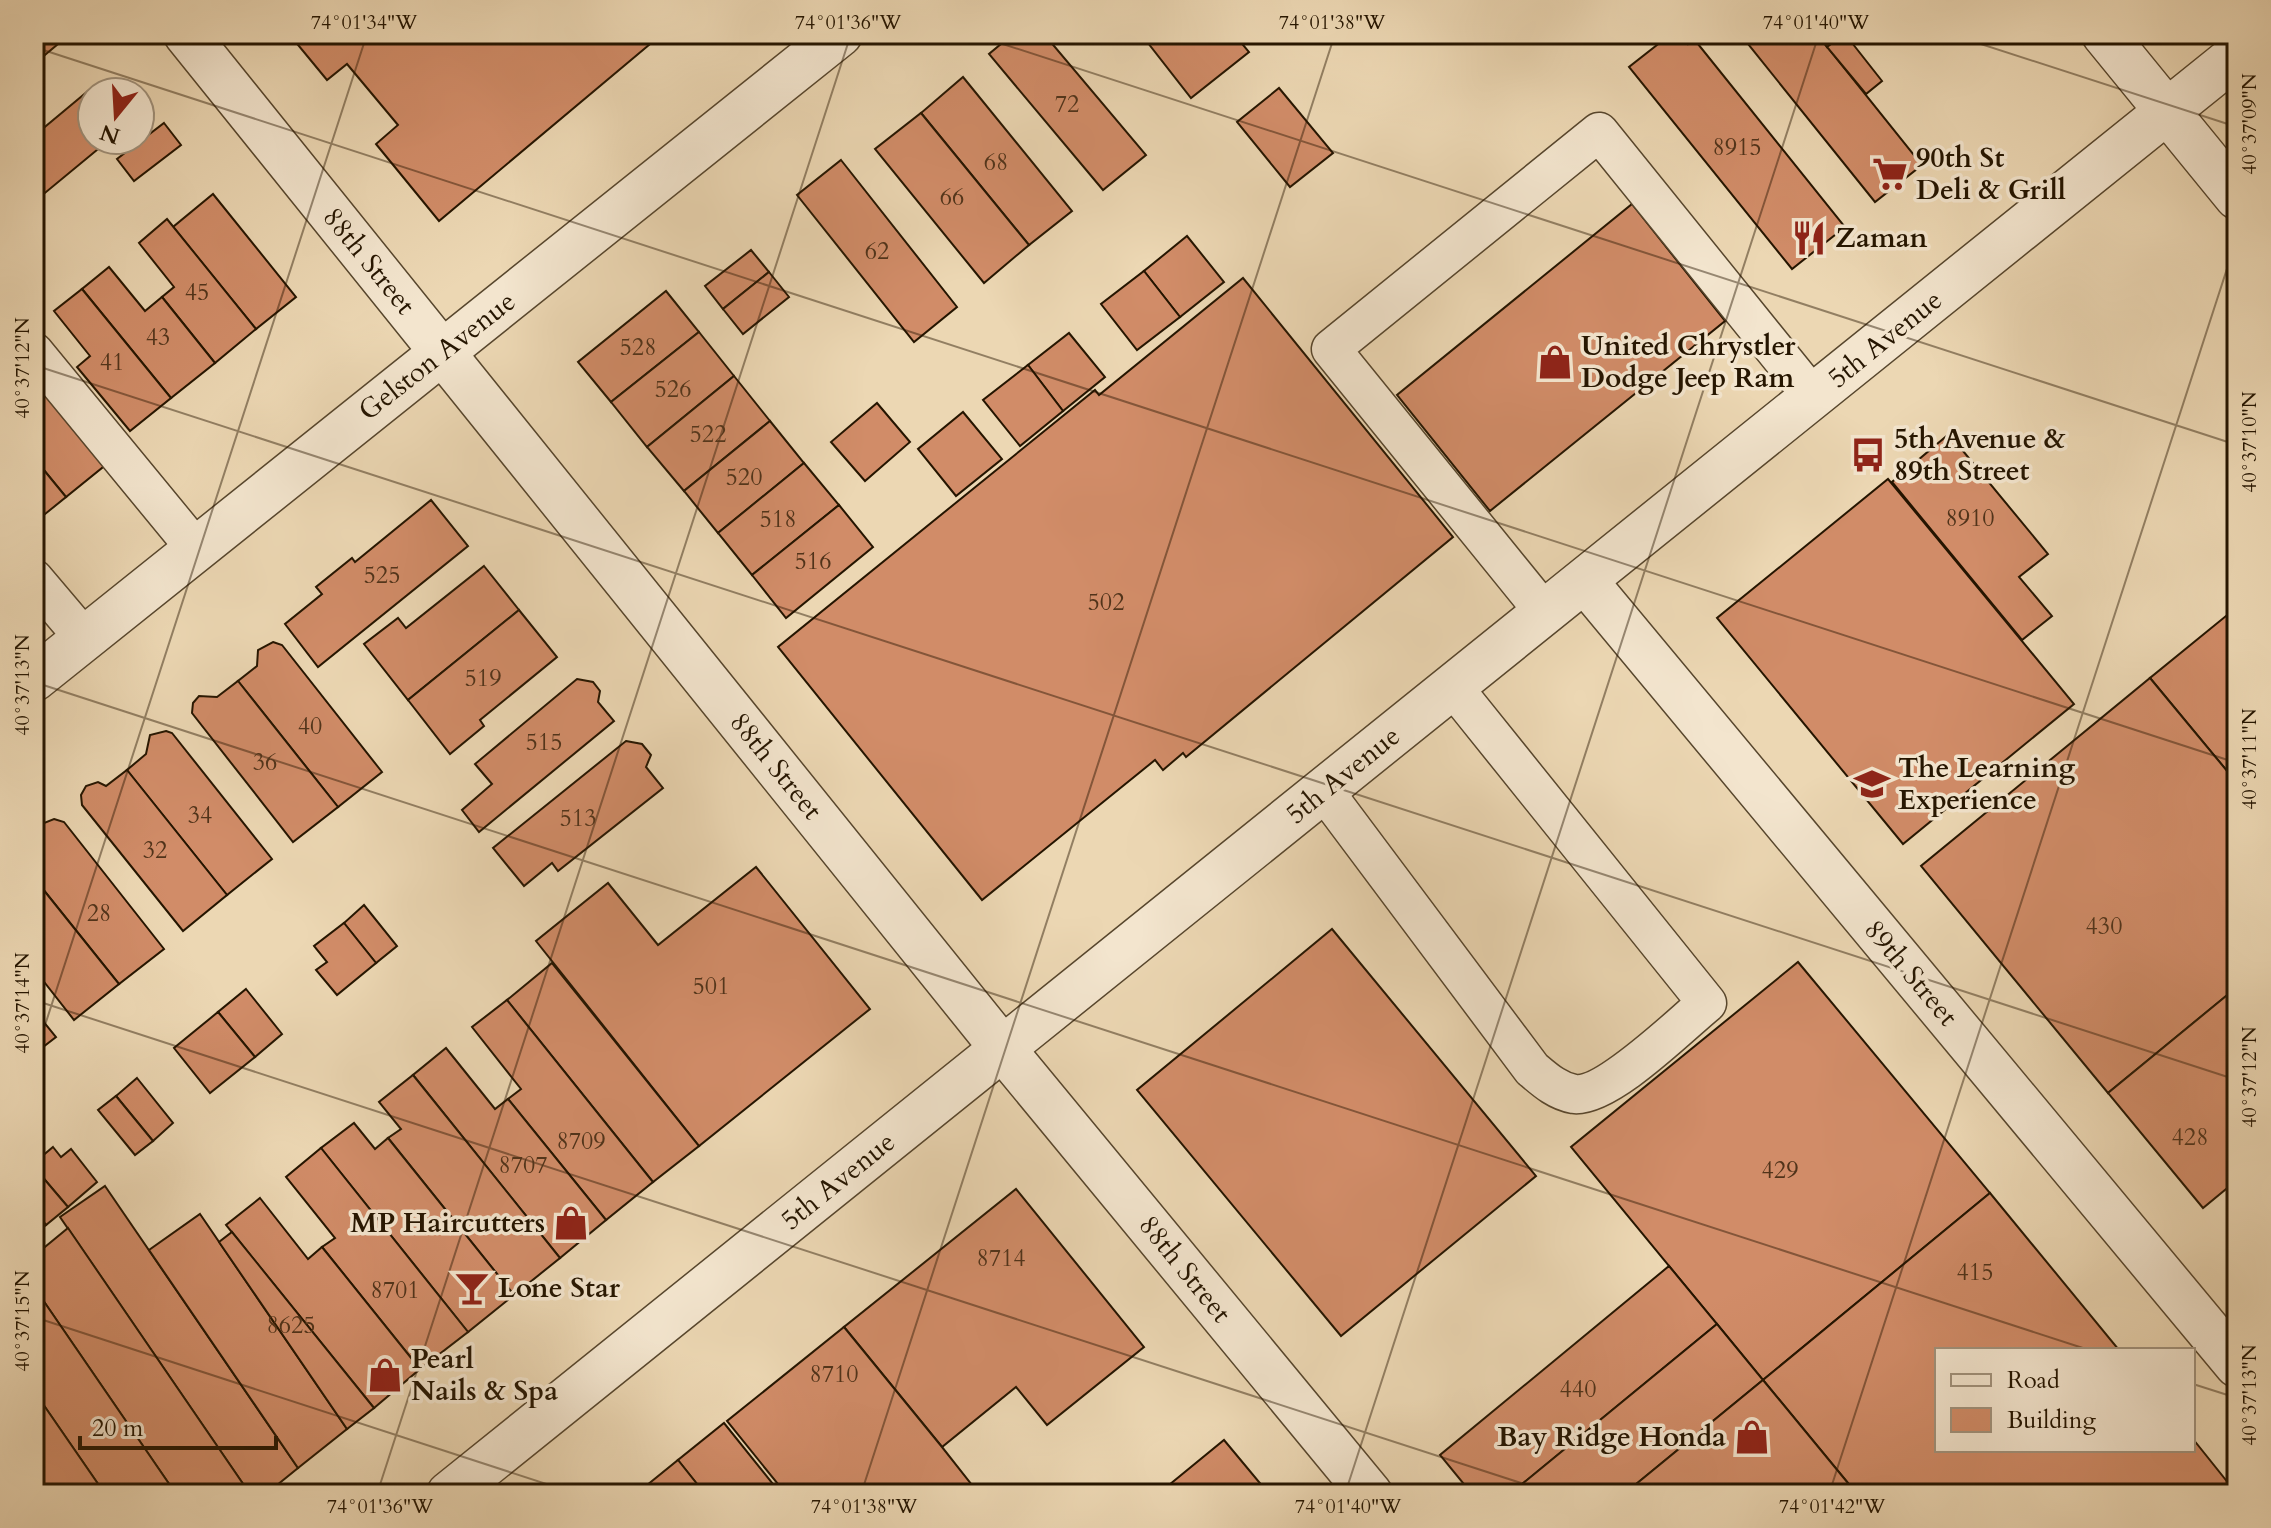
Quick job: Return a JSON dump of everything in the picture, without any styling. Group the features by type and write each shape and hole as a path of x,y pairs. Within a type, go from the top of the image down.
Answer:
{"street":[{"name":"88th Street","path":"186,34 1003,1049 1370,1494"},
{"name":"Gelston Avenue","path":"34,679 840,34"},
{"path":"2104,34 2237,197"},
{"name":"5th Avenue","path":"469,1488 1003,1049 2237,55"},
{"name":"89th Street","path":"1585,581 2237,1365"}],"lane":[{"path":"1545,613 1331,349 1599,132 1813,397"},
{"path":"34,352 196,549"},
{"path":"34,579 84,638"},
{"path":"1324,791 1532,1069 1552,1087 1576,1094 1603,1089 1707,1003 1453,687"}],"building":[{"path":"34,34 70,34 34,64"},
{"path":"289,34 662,34 439,221 376,144 398,125 347,64 327,80"},
{"path":"1013,34 1044,34 1146,155 1103,190 989,54"},
{"path":"1141,34 1234,34 1249,52 1191,98"},
{"path":"1671,34 1681,34 1688,44 1694,39 1845,227 1792,269 1629,67"},
{"path":"1740,34 1817,34 1922,165 1875,202"},
{"path":"1817,34 1843,34 1827,47"},
{"path":"1845,34 1882,81 1866,94 1827,47"},
{"path":"963,77 1072,211 1029,245 921,113"},
{"path":"1279,88 1333,153 1290,187 1237,122"},
{"path":"76,101 76,156 90,156 34,202 34,136"},
{"path":"921,113 1029,245 984,283 875,149"},
{"path":"164,123 181,145 134,181 117,159 121,156 156,156 156,129"},
{"path":"841,160 957,307 914,342 797,195"},
{"path":"213,194 296,297 256,329 173,227"},
{"name":"United Chrystler Dodge Jeep Ram","path":"1632,204 1725,321 1490,511 1397,395"},
{"path":"167,219 256,329 215,363 162,297 174,287 139,243"},
{"path":"1187,236 1224,282 1180,317 1144,271"},
{"path":"751,250 769,272 723,309 705,286"},
{"path":"109,267 145,311 162,297 215,363 171,398 82,289"},
{"path":"1144,271 1180,317 1137,350 1101,304"},
{"path":"769,272 789,297 743,334 723,309"},
{"path":"1243,278 1453,537 1186,757 1183,753 1163,770 1155,760 982,900 778,647 1095,390 1099,395"},
{"path":"82,289 171,398 130,431 77,367 90,356 54,311"},
{"path":"666,291 699,332 611,402 578,362"},
{"path":"699,332 734,376 647,447 611,402"},
{"path":"1069,333 1105,377 1063,411 1028,365"},
{"path":"1028,365 1063,411 1020,446 983,400"},
{"path":"34,372 108,463 66,497 34,458"},
{"path":"734,376 770,421 684,491 647,447"},
{"path":"877,403 910,442 865,481 831,442"},
{"path":"963,412 1002,459 956,496 918,449"},
{"path":"770,421 804,463 718,533 684,491"},
{"path":"1949,434 2048,554 2019,577 2052,616 2022,640 1892,482"},
{"path":"34,458 66,497 34,523"},
{"path":"804,463 839,505 752,575 718,533"},
{"path":"1888,479 2074,704 1903,844 1717,618"},
{"path":"431,500 468,546 318,667 285,624 322,594 316,587 352,558 355,562"},
{"path":"839,505 873,547 786,618 752,575"},
{"path":"484,566 519,610 408,700 364,644 398,618 406,628"},
{"path":"2237,607 2237,783 2150,678"},
{"path":"519,610 557,657 480,720 484,726 450,754 408,700"},
{"path":"273,642 282,645 382,772 338,807 238,681 257,666 258,650"},
{"path":"2150,678 2237,783 2237,987 2108,1093 1921,866"},
{"path":"577,679 593,682 600,691 598,702 614,721 479,832 462,810 492,784 475,764"},
{"path":"238,681 338,807 293,842 192,713 193,703 199,696 217,697"},
{"path":"166,731 172,733 272,859 227,895 127,770 146,754 150,735"},
{"path":"626,741 642,744 651,755 646,767 663,788 558,871 552,863 524,886 493,848"},
{"path":"127,770 227,895 183,931 82,805 81,795 86,786 98,782 106,786"},
{"path":"54,819 64,822 164,949 119,984 34,878 37,833 44,823"},
{"path":"756,867 870,1009 699,1146 536,941 608,883 658,945"},
{"path":"34,878 119,984 74,1020 34,969"},
{"path":"364,905 397,946 376,963 344,923"},
{"path":"344,923 376,963 337,995 316,970 327,962 314,946"},
{"path":"1332,929 1536,1176 1341,1336 1137,1090"},
{"path":"1798,962 1990,1193 1763,1380 1571,1147"},
{"path":"552,963 699,1146 653,1182 507,1000"},
{"path":"2237,987 2237,1180 2203,1208 2108,1093"},
{"path":"246,989 282,1034 255,1057 218,1012"},
{"path":"507,1000 653,1182 606,1220 508,1099 521,1089 472,1027"},
{"path":"34,1010 56,1037 34,1054"},
{"path":"218,1012 255,1057 210,1093 174,1048"},
{"path":"446,1048 495,1109 508,1099 606,1220 560,1258 413,1075"},
{"path":"413,1075 560,1258 514,1295 388,1138 401,1129 379,1102"},
{"path":"137,1078 173,1123 153,1141 116,1096"},
{"path":"116,1096 153,1141 135,1155 98,1110"},
{"path":"354,1123 375,1149 388,1138 514,1295 468,1332 321,1148"},
{"path":"53,1147 61,1157 71,1149 97,1182 68,1207 34,1167 34,1163"},
{"path":"321,1148 468,1332 420,1369 322,1247 335,1238 286,1177"},
{"path":"34,1167 68,1207 46,1225 34,1211"},
{"path":"105,1186 298,1468 266,1494 250,1494 60,1217"},
{"path":"1016,1189 1144,1347 1047,1425 1016,1387 942,1447 844,1327"},
{"path":"1990,1193 2117,1348 1935,1348 1935,1452 2195,1452 2195,1442 2237,1494 1857,1494 1763,1380"},
{"path":"260,1198 308,1259 322,1247 420,1369 374,1408 226,1225"},
{"path":"34,1211 46,1225 34,1235"},
{"path":"200,1214 347,1429 298,1468 149,1250"},
{"path":"68,1228 250,1494 176,1494 34,1287 34,1256"},
{"path":"232,1232 374,1408 347,1429 219,1242"},
{"path":"1669,1266 1717,1324 1510,1494 1472,1494 1440,1455"},
{"path":"34,1287 176,1494 105,1494 34,1391"},
{"path":"1717,1324 1763,1380 1624,1494 1510,1494"},
{"path":"844,1327 979,1494 786,1494 727,1421"},
{"name":"Bay Ridge Honda","path":"1763,1380 1857,1494 1624,1494"},
{"path":"34,1391 105,1494 34,1494"},
{"path":"724,1423 781,1494 705,1494 678,1460"},
{"path":"1224,1440 1269,1494 1158,1494"},
{"path":"678,1460 705,1494 636,1494"}],"place":[{"name":"90th St Deli & Grill","path":"1890,174"},
{"name":"Zaman","path":"1809,238"},
{"name":"United Chrystler Dodge Jeep Ram","path":"1555,362"},
{"name":"5th Avenue & 89th Street","path":"1868,455"},
{"name":"The Learning Experience","path":"1872,784"},
{"name":"MP Haircutters","path":"571,1223"},
{"name":"Lone Star","path":"472,1288"},
{"name":"Pearl Nails & Spa","path":"385,1375"},
{"name":"Bay Ridge Honda","path":"1752,1437"}]}
